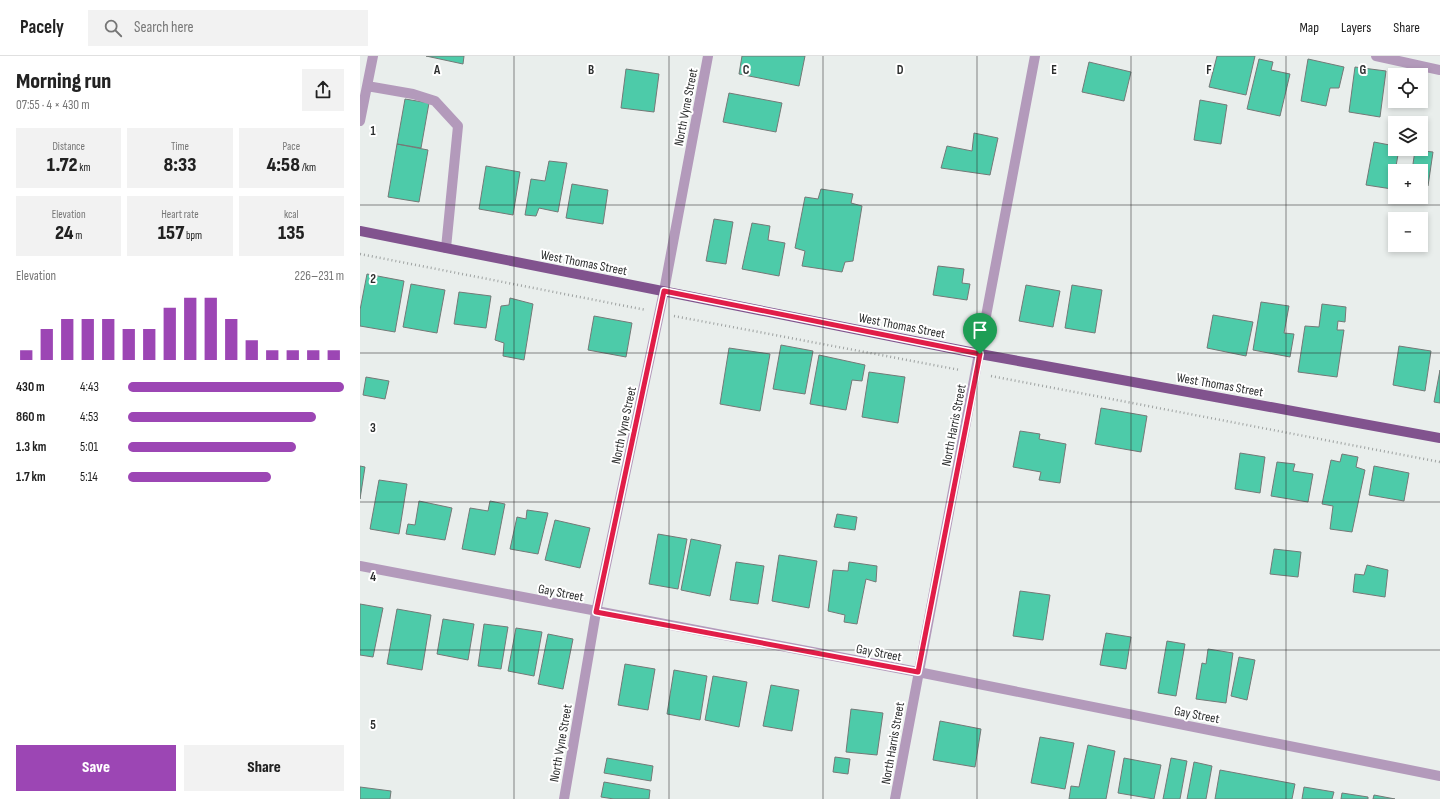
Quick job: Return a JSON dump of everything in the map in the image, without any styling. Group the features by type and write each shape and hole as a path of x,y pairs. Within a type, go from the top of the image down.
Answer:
{"main road":[{"name":"West Thomas Street","path":"360,231 980,354 1440,438"}],"street":[{"path":"360,121 373,56"},
{"name":"North Vyne Street","path":"564,799 596,612 660,313 708,56"},
{"name":"North Harris Street","path":"895,799 1035,56"},
{"path":"1376,56 1440,70"},
{"path":"367,86 413,94 435,101 458,126 446,248"},
{"name":"Gay Street","path":"360,566 918,672 1440,776"}],"path":[{"path":"360,254 660,313 1440,462"}],"building":[{"path":"426,56 464,56 463,64"},
{"path":"742,56 805,56 799,86 739,74"},
{"path":"1217,56 1255,56 1246,95 1209,87"},
{"path":"1259,59 1273,62 1271,70 1290,74 1280,116 1247,109"},
{"path":"1308,59 1344,67 1339,88 1330,88 1326,106 1301,101"},
{"path":"1089,62 1131,72 1124,101 1082,92"},
{"path":"1355,67 1386,71 1380,117 1349,112"},
{"path":"626,69 659,74 654,112 621,108"},
{"path":"729,93 782,103 776,132 723,122"},
{"path":"405,99 429,103 421,148 397,144"},
{"path":"1200,100 1227,105 1221,144 1194,140"},
{"path":"974,133 998,138 990,175 941,168 947,146 972,151"},
{"path":"1374,142 1388,145 1388,156 1398,156 1396,164 1388,164 1388,188 1366,185"},
{"path":"397,144 428,150 419,202 388,197"},
{"path":"1428,151 1433,152 1428,186 1428,164 1413,164 1414,156 1428,156"},
{"path":"549,161 567,163 558,212 539,208 536,216 525,215 531,179 545,181"},
{"path":"486,166 520,172 513,215 479,209"},
{"path":"572,184 608,190 603,224 566,218"},
{"path":"821,189 853,194 851,203 862,206 853,261 845,262 842,272 802,266 805,251 795,248 805,197 818,199"},
{"path":"714,219 733,222 726,264 706,261"},
{"path":"752,223 770,226 768,240 785,243 779,276 742,269"},
{"path":"938,266 964,269 962,283 970,284 967,300 933,295"},
{"path":"367,274 404,281 395,332 360,326 360,310"},
{"path":"411,284 445,290 437,333 403,327"},
{"path":"1026,285 1060,291 1053,327 1019,321"},
{"path":"1072,285 1102,290 1095,333 1065,328"},
{"path":"459,292 491,296 486,328 454,324"},
{"path":"510,298 533,304 524,360 503,356 504,343 495,340 501,306 509,305"},
{"path":"1261,302 1289,306 1284,333 1294,334 1290,357 1253,350"},
{"path":"1322,304 1346,307 1345,322 1338,321 1337,330 1344,330 1337,377 1298,372 1305,326 1319,327"},
{"path":"1213,315 1253,322 1246,356 1207,348"},
{"path":"594,316 632,323 626,357 588,350"},
{"path":"781,345 813,351 805,394 773,389"},
{"path":"1399,346 1431,351 1425,391 1393,385"},
{"path":"729,348 770,354 760,411 720,404"},
{"path":"819,355 865,365 862,381 852,380 846,410 810,404"},
{"path":"1440,370 1440,403 1434,402"},
{"path":"869,372 905,377 898,423 862,417"},
{"path":"366,377 389,381 385,399 363,395"},
{"path":"1101,408 1147,416 1141,452 1095,444"},
{"path":"1020,431 1040,434 1039,439 1066,444 1060,483 1039,480 1041,472 1013,467"},
{"path":"1240,453 1265,457 1260,493 1235,489"},
{"path":"1342,454 1358,457 1356,467 1365,470 1352,532 1330,529 1333,506 1322,504 1331,460 1340,462"},
{"path":"1277,462 1295,464 1293,471 1313,474 1308,502 1271,496"},
{"path":"360,466 365,467 360,499"},
{"path":"1374,466 1409,473 1404,501 1369,495"},
{"path":"379,480 407,484 399,534 370,529"},
{"path":"419,501 452,508 445,540 406,534 408,524 415,525"},
{"path":"490,501 505,504 495,555 462,549 470,508 488,511"},
{"path":"527,510 548,513 538,554 510,549 517,517 526,519"},
{"path":"837,514 857,517 855,530 834,527"},
{"path":"555,520 590,528 580,568 545,560"},
{"path":"658,534 687,539 678,589 649,584"},
{"path":"691,539 721,545 710,596 681,590"},
{"path":"1274,549 1301,552 1298,577 1270,574"},
{"path":"779,555 817,561 809,608 772,601"},
{"path":"736,562 764,566 758,604 730,600"},
{"path":"849,562 877,566 876,582 866,579 857,624 844,622 845,615 828,611 833,570 848,571"},
{"path":"1367,565 1388,570 1385,597 1353,592 1355,574 1364,575"},
{"path":"1020,591 1050,595 1043,640 1013,636"},
{"path":"360,604 383,608 373,657 360,655"},
{"path":"397,609 431,615 422,670 387,664"},
{"path":"443,619 474,624 468,660 437,654"},
{"path":"484,624 508,627 501,669 478,666"},
{"path":"516,628 542,632 534,676 508,671"},
{"path":"1106,633 1131,637 1126,669 1100,665"},
{"path":"548,634 573,639 563,689 538,684"},
{"path":"1167,641 1185,644 1176,696 1158,693"},
{"path":"1208,649 1233,653 1226,703 1196,699 1202,663 1206,664"},
{"path":"1239,657 1255,660 1247,700 1231,696"},
{"path":"625,664 655,669 648,710 618,705"},
{"path":"674,670 707,676 700,720 667,714"},
{"path":"713,676 747,682 739,727 705,720"},
{"path":"771,685 799,690 792,731 763,726"},
{"path":"851,709 883,713 877,755 846,752"},
{"path":"940,721 981,729 975,767 933,760"},
{"path":"1040,737 1074,743 1065,789 1031,783"},
{"path":"1088,745 1115,751 1106,799 1069,799 1071,786 1079,787"},
{"path":"835,757 850,759 848,774 833,772"},
{"path":"607,758 653,766 651,781 604,773"},
{"path":"1124,758 1161,765 1154,799 1118,793"},
{"path":"1171,758 1187,761 1180,799 1163,799"},
{"path":"1194,762 1212,766 1206,799 1187,799"},
{"path":"1220,770 1295,784 1292,799 1215,799"},
{"path":"604,782 650,790 649,799 614,799 601,797"},
{"path":"360,787 391,791 390,799 360,799"},
{"path":"1304,787 1334,792 1332,799 1302,799"},
{"path":"1342,793 1368,797 1368,799 1341,799"},
{"path":"1374,795 1395,799 1373,799"}],"route":[{"path":"664,291 980,354 918,672 596,612 664,291"}]}
